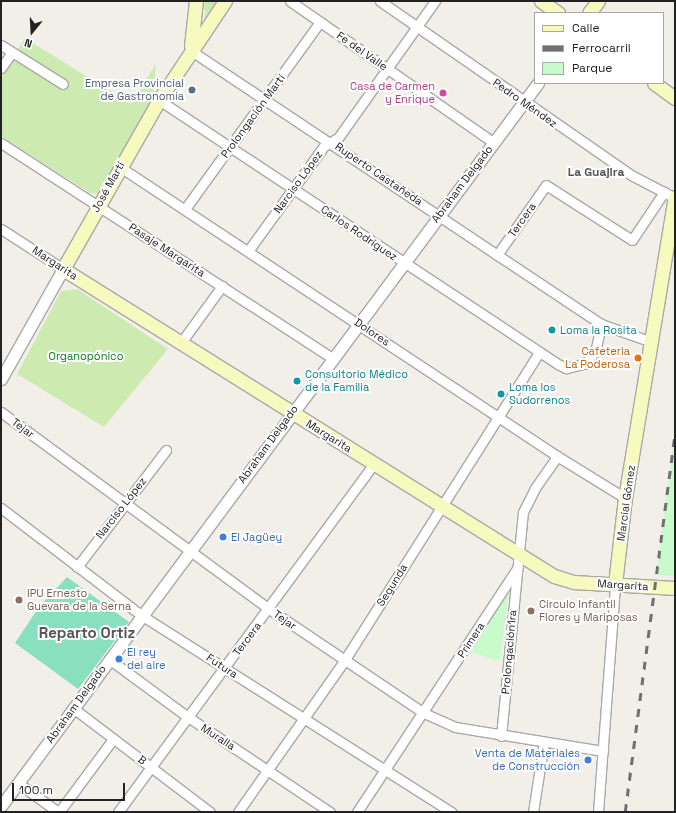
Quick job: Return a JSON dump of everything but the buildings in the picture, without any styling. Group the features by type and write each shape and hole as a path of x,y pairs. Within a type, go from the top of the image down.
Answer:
{"main road":[{"path":"190,50 196,1"},
{"name":"José Martí","path":"63,269 120,166 159,100 190,50 225,1"},
{"path":"541,1 557,12"},
{"path":"590,12 598,1"},
{"path":"655,84 675,98"},
{"name":"Marcial Gómez","path":"615,584 625,498 652,342 671,196"},
{"name":"Margarita","path":"63,269 180,344 561,580 675,588"}],"street":[{"name":"Fe del Valle","path":"290,1 493,142"},
{"name":"Pedro Méndez","path":"380,1 523,102 634,176 671,196"},
{"name":"Narciso López","path":"248,251 324,146 332,143 338,138 435,1"},
{"name":"Prolongación Martí","path":"185,209 320,22"},
{"path":"1,45 63,84"},
{"name":"Ruperto Castañeda","path":"190,50 439,214 497,255 601,324 652,342"},
{"path":"1,68 12,52"},
{"name":"Abraham Delgado","path":"1,806 291,413 537,84"},
{"name":"Carlos Rodríguez","path":"159,100 560,366 566,368 584,364 591,357 596,348 601,324"},
{"name":"Pasaje Margarita","path":"1,143 332,358"},
{"name":"Dolores","path":"120,166 557,456 625,498"},
{"name":"Tercera","path":"497,255 546,185 632,240 671,196"},
{"name":"Margarita","path":"1,229 63,269"},
{"name":"José Martí","path":"3,373 63,269"},
{"path":"180,344 222,286"},
{"name":"Segunda","path":"238,812 344,661 539,353"},
{"name":"Tejar","path":"1,412 269,609 344,661 424,713 455,727 501,736 604,751"},
{"name":"Narciso López","path":"77,567 166,450"},
{"name":"Primera","path":"357,812 424,713 517,568 523,512 535,488 557,456"},
{"name":"Tercera","path":"118,812 269,609 374,464"},
{"name":"Futura","path":"1,508 141,615 224,669 452,812"},
{"name":"Prolongación1ra","path":"501,736 517,568"},
{"name":"Marcial Gómez","path":"598,812 604,751 615,584"},
{"name":"Muralla","path":"109,659 188,717 330,812"},
{"name":"B","path":"73,708 210,812"},
{"path":"18,783 58,812 113,739"},
{"path":"533,812 544,742"}],"green space":[{"path":"204,1 215,1 215,4 205,21"},
{"path":"25,38 131,104 156,64 153,100 98,194 90,193 1,136 1,77"},
{"name":"Organopónico","path":"77,289 168,349 104,427 17,374 61,291"},
{"path":"675,433 675,576 656,575"},
{"path":"67,577 129,622 78,689 15,643 39,607"},
{"path":"509,589 500,661 467,651"}],"railway":[{"path":"625,812 675,431"}],"place":[{"name":"Empresa Provincial de Gastronomía","path":"192,90"},
{"name":"Casa de Carmen y Enrique","path":"443,93"},
{"name":"Loma la Rosita","path":"552,330"},
{"name":"Cafeteria La Poderosa","path":"638,358"},
{"name":"Consultorio Médico de la Familia","path":"297,381"},
{"name":"Loma los Sudorrenos","path":"501,394"},
{"name":"El Jagüey","path":"223,537"},
{"name":"IPU Ernesto Guevara de la Serna","path":"19,600"},
{"name":"Círculo Infantil Flores y Mariposas","path":"531,611"},
{"name":"El rey del aire","path":"119,659"},
{"name":"Venta de Materiales de Construcción","path":"588,760"}],"district":[{"name":"La Guajira","path":"596,173"},
{"name":"Reparto Ortiz","path":"87,633"}]}
